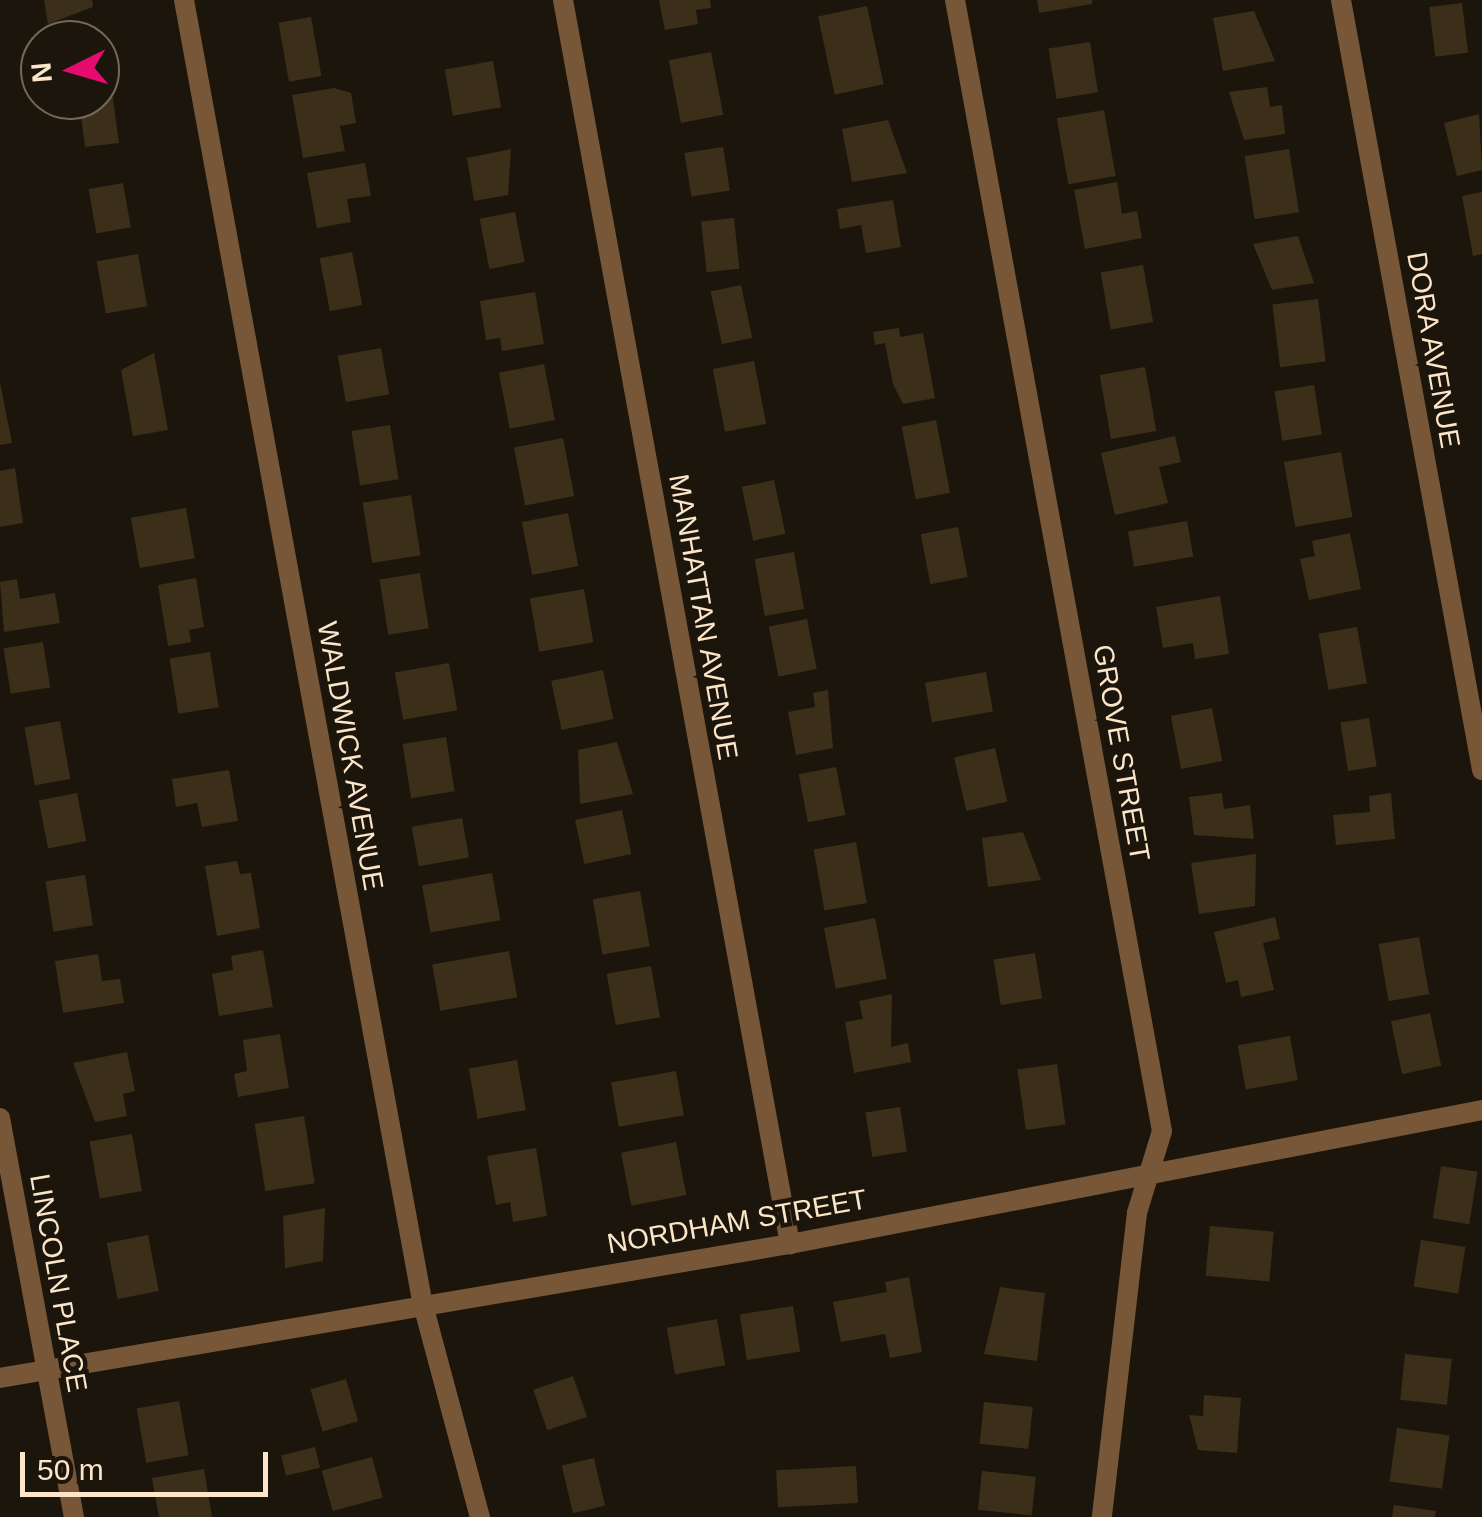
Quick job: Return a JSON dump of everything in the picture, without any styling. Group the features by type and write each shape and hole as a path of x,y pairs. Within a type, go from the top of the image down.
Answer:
{"street":[{"name":"WALDWICK AVENUE","path":"184,0 422,1301 480,1517"},
{"name":"MANHATTAN AVENUE","path":"563,0 790,1244"},
{"name":"GROVE STREET","path":"956,0 1162,1131 1148,1175 1102,1517"},
{"name":"DORA AVENUE","path":"1341,0 1482,770"},
{"name":"NORDHAM STREET","path":"0,1378 422,1301 790,1244 1482,1110"},
{"name":"LINCOLN PLACE","path":"0,1118 74,1517"}],"building":[{"path":"44,0 92,0 93,7 59,20 47,20"},
{"path":"659,0 710,0 711,8 696,10 698,24 665,30"},
{"path":"1037,0 1092,0 1092,4 1039,13"},
{"path":"1462,3 1468,53 1435,57 1429,7"},
{"path":"867,6 884,84 835,95 818,16"},
{"path":"1254,11 1275,61 1223,71 1213,18"},
{"path":"311,17 321,76 289,82 279,23"},
{"path":"1090,42 1098,92 1056,99 1049,49"},
{"path":"711,52 723,115 681,123 669,60"},
{"path":"493,61 501,107 453,116 445,70"},
{"path":"1267,87 1270,107 1282,105 1285,134 1244,140 1229,92"},
{"path":"334,88 351,93 356,123 340,126 345,151 303,158 292,95"},
{"path":"1104,110 1116,176 1068,184 1057,118"},
{"path":"1479,114 1482,170 1457,176 1444,123"},
{"path":"82,120 116,120 119,143 85,147"},
{"path":"888,120 907,173 852,182 842,129"},
{"path":"723,147 730,190 691,197 684,153"},
{"path":"511,149 508,195 474,201 467,158"},
{"path":"1289,149 1299,212 1255,219 1245,156"},
{"path":"365,163 371,196 347,199 351,222 317,228 307,173"},
{"path":"1117,182 1122,214 1137,211 1142,238 1085,249 1074,190"},
{"path":"123,183 131,227 96,233 89,189"},
{"path":"1482,192 1482,254 1473,256 1462,196"},
{"path":"893,200 901,247 866,253 861,225 840,229 837,209"},
{"path":"515,212 525,262 489,269 480,219"},
{"path":"734,218 739,269 707,272 701,221"},
{"path":"1298,236 1314,283 1272,290 1253,244"},
{"path":"352,252 362,305 330,311 320,258"},
{"path":"138,254 147,306 106,313 97,261"},
{"path":"1143,265 1153,322 1111,330 1101,272"},
{"path":"741,285 752,338 722,344 711,291"},
{"path":"535,292 544,344 502,351 500,338 486,340 480,301"},
{"path":"1318,299 1326,362 1280,367 1272,305"},
{"path":"899,328 900,337 923,333 935,398 903,404 893,384 885,343 875,345 873,332"},
{"path":"381,348 389,394 346,402 338,356"},
{"path":"154,353 168,430 133,436 121,370"},
{"path":"754,361 766,424 725,432 713,369"},
{"path":"544,364 555,420 510,429 499,373"},
{"path":"1145,367 1156,431 1111,439 1100,375"},
{"path":"0,383 12,443 0,445"},
{"path":"1314,385 1322,434 1282,441 1274,391"},
{"path":"936,420 950,493 916,499 902,427"},
{"path":"390,425 399,479 360,485 351,431"},
{"path":"1175,436 1181,462 1159,467 1168,503 1115,515 1101,453"},
{"path":"563,438 574,496 525,505 514,448"},
{"path":"1341,452 1352,517 1295,527 1284,462"},
{"path":"15,468 23,523 0,527 0,471"},
{"path":"774,480 785,534 753,541 742,487"},
{"path":"411,495 421,555 372,563 363,503"},
{"path":"186,508 195,558 140,568 131,518"},
{"path":"568,513 578,566 532,575 522,522"},
{"path":"1187,521 1193,556 1134,567 1128,531"},
{"path":"958,527 968,577 930,584 921,534"},
{"path":"1350,533 1361,589 1309,600 1300,559 1315,556 1312,541"},
{"path":"794,552 804,609 765,616 755,559"},
{"path":"420,573 429,628 388,635 380,579"},
{"path":"196,578 204,627 189,630 191,642 168,646 158,585"},
{"path":"17,579 20,599 55,593 60,623 4,632 0,582"},
{"path":"584,589 593,642 539,652 530,599"},
{"path":"1220,596 1229,654 1195,659 1193,643 1163,648 1156,607"},
{"path":"807,619 817,669 778,677 769,626"},
{"path":"1357,627 1367,683 1328,690 1319,634"},
{"path":"43,642 50,687 11,694 3,648"},
{"path":"210,652 219,707 178,714 170,658"},
{"path":"449,663 457,710 403,720 395,673"},
{"path":"603,670 613,719 562,730 551,681"},
{"path":"986,672 993,711 932,722 925,683"},
{"path":"828,690 833,748 796,755 788,712 815,707 813,693"},
{"path":"1212,708 1222,761 1181,769 1171,716"},
{"path":"1369,718 1377,766 1348,771 1340,723"},
{"path":"60,721 70,779 35,785 25,727"},
{"path":"446,737 455,791 411,798 403,744"},
{"path":"617,742 633,794 580,804 578,750"},
{"path":"995,748 1007,802 966,811 954,757"},
{"path":"836,767 845,815 808,822 799,774"},
{"path":"229,770 238,821 202,827 197,803 176,807 172,779"},
{"path":"77,793 86,841 48,849 39,800"},
{"path":"1222,793 1224,809 1250,805 1254,839 1194,835 1189,797"},
{"path":"1391,793 1395,839 1336,845 1333,815 1370,812 1369,796"},
{"path":"622,810 631,854 584,864 575,820"},
{"path":"462,818 469,857 419,866 412,827"},
{"path":"1023,832 1041,880 988,887 982,838"},
{"path":"856,842 867,903 824,911 814,849"},
{"path":"1256,854 1255,906 1199,914 1191,863"},
{"path":"237,861 240,874 251,873 260,928 217,936 205,866"},
{"path":"492,873 500,920 430,933 422,885"},
{"path":"85,875 93,925 53,932 45,881"},
{"path":"640,891 650,946 602,954 593,899"},
{"path":"1275,917 1280,939 1263,943 1274,990 1241,997 1238,980 1226,983 1214,932"},
{"path":"875,918 887,979 836,989 824,928"},
{"path":"1419,937 1429,994 1389,1001 1379,944"},
{"path":"263,950 273,1007 219,1016 212,974 233,970 231,956"},
{"path":"509,951 517,997 440,1011 432,965"},
{"path":"1035,953 1042,998 1001,1005 994,960"},
{"path":"98,954 102,981 120,979 124,1003 63,1013 55,961"},
{"path":"651,966 660,1017 616,1025 607,974"},
{"path":"892,994 891,1047 908,1043 911,1062 854,1073 845,1022 863,1019 859,1001"},
{"path":"1430,1013 1441,1066 1402,1074 1391,1021"},
{"path":"280,1034 289,1088 238,1097 234,1074 247,1071 243,1040"},
{"path":"1290,1036 1298,1080 1246,1090 1238,1045"},
{"path":"127,1052 135,1091 123,1094 127,1116 95,1122 73,1063"},
{"path":"517,1060 526,1110 478,1119 469,1069"},
{"path":"1057,1064 1065,1124 1026,1130 1017,1070"},
{"path":"676,1071 684,1115 619,1127 611,1082"},
{"path":"900,1107 907,1151 872,1157 865,1112"},
{"path":"304,1116 315,1183 265,1191 255,1124"},
{"path":"132,1134 142,1191 100,1199 90,1141"},
{"path":"676,1142 686,1195 631,1206 621,1153"},
{"path":"536,1148 547,1216 513,1222 510,1202 496,1205 487,1156"},
{"path":"1441,1166 1478,1172 1469,1224 1433,1218"},
{"path":"325,1208 323,1261 285,1268 283,1216"},
{"path":"1210,1226 1274,1232 1269,1281 1206,1276"},
{"path":"148,1235 159,1291 118,1299 107,1243"},
{"path":"1421,1240 1465,1247 1458,1293 1414,1286"},
{"path":"909,1277 922,1352 890,1358 885,1334 841,1342 833,1302 887,1292 885,1282"},
{"path":"1000,1287 1045,1293 1037,1361 984,1354"},
{"path":"793,1306 800,1351 747,1360 740,1314"},
{"path":"717,1319 725,1365 675,1374 667,1328"},
{"path":"1405,1354 1452,1359 1447,1405 1400,1400"},
{"path":"573,1376 587,1417 547,1430 533,1390"},
{"path":"346,1379 358,1421 323,1431 310,1389"},
{"path":"1204,1395 1241,1398 1237,1453 1198,1450 1189,1415 1203,1416"},
{"path":"179,1401 189,1455 146,1463 137,1408"},
{"path":"984,1402 1033,1407 1028,1449 980,1444"},
{"path":"1397,1428 1449,1435 1442,1489 1389,1481"},
{"path":"315,1447 320,1467 286,1476 281,1455"},
{"path":"372,1457 383,1498 333,1511 322,1470"},
{"path":"594,1458 605,1506 573,1513 562,1465"},
{"path":"856,1466 858,1503 778,1507 776,1470"},
{"path":"204,1469 212,1517 159,1517 152,1478"},
{"path":"982,1471 1036,1477 1032,1515 978,1510"},
{"path":"1394,1505 1436,1511 1435,1517 1392,1517"}]}
